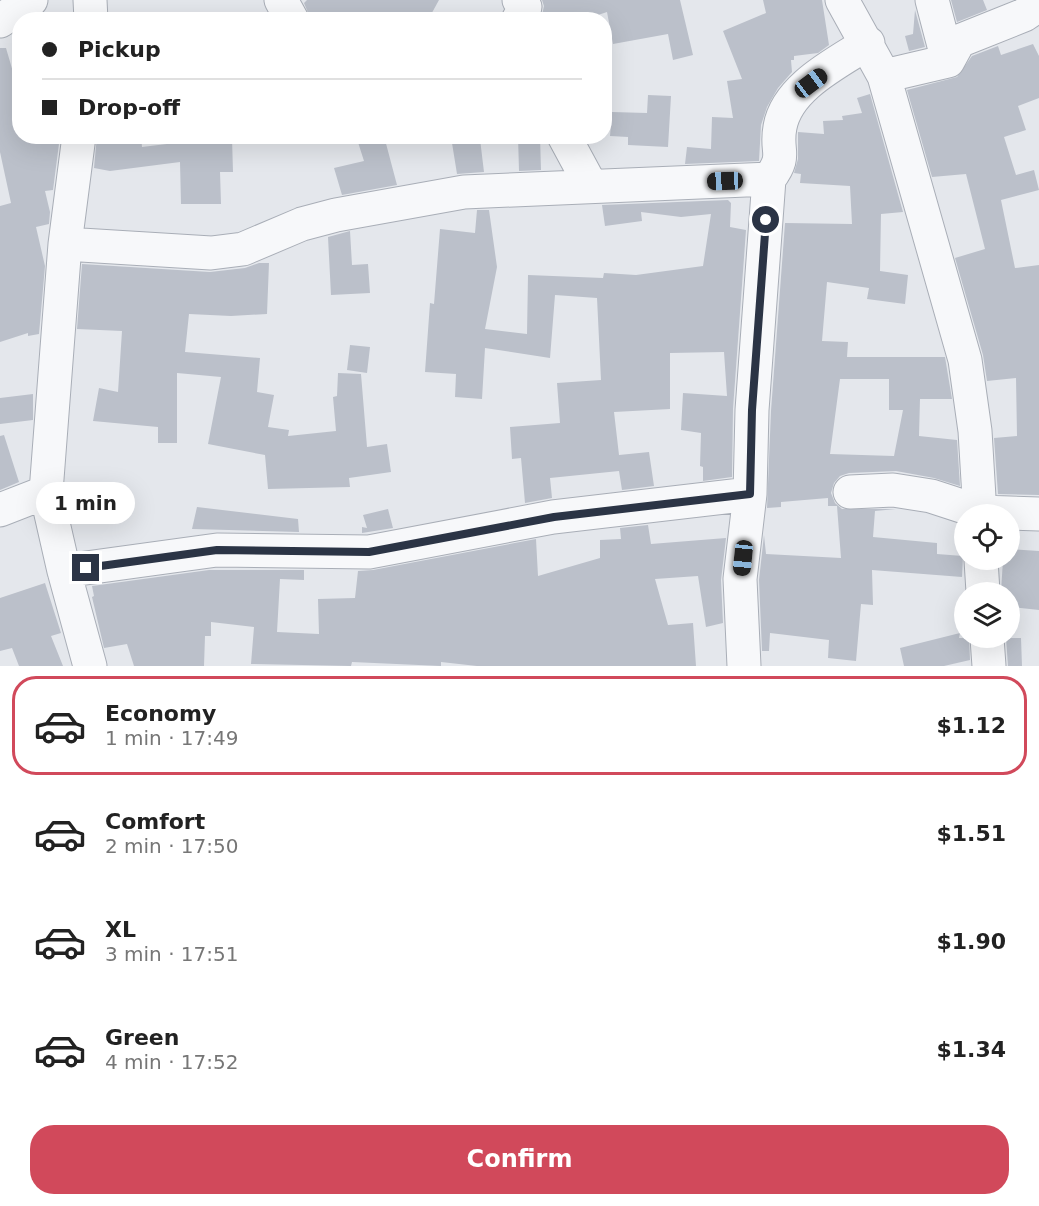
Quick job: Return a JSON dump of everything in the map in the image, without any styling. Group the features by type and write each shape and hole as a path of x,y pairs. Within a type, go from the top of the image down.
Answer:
{"street":[{"path":"13,12 31,0"},
{"path":"842,0 868,43 884,76 965,360 975,431 979,504"},
{"path":"932,0 948,61"},
{"path":"884,76 948,61 959,41 1024,15 1039,5"},
{"path":"744,666 740,579 750,494 752,410 769,179 780,164 780,127 787,107 798,93 868,43"},
{"path":"78,144 65,244 46,492 64,571 90,666"},
{"path":"568,144 591,186"},
{"path":"65,244 211,253 243,249 302,224 336,215 464,192 769,179"},
{"path":"850,492 893,490 931,496 954,504"},
{"path":"0,510 46,492"},
{"path":"64,571 217,550 369,552 554,517 750,494"},
{"path":"1020,514 1039,514"},
{"path":"988,648 989,666"}],"building":[{"path":"307,0 439,0 432,12 308,12 304,3"},
{"path":"542,0 680,0 693,55 673,60 668,34 613,44 612,12 543,12"},
{"path":"763,0 822,0 829,45 818,53 794,56 794,60 791,60 792,72 778,88 767,107 761,125 759,161 685,164 687,147 711,149 712,117 733,118 727,81 742,79 723,31 766,13"},
{"path":"951,0 983,0 987,10 957,22"},
{"path":"915,10 925,47 909,51 905,36 913,34"},
{"path":"1033,44 1039,56 1039,98 1018,106 1026,130 1004,137 1016,175 1034,170 1039,190 1001,200 1015,268 1039,265 1039,495 998,494 994,438 1017,436 1016,378 987,381 983,355 955,258 985,249 966,174 932,177 907,90 957,77 972,56 998,46 1001,55"},
{"path":"0,48 6,48 12,69 12,144 59,144 53,190 45,191 50,212 49,224 36,227 45,266 39,334 28,336 28,333 0,342 0,206 11,203 0,152"},
{"path":"870,94 903,212 881,214 880,271 908,275 905,304 867,299 869,288 827,282 822,341 848,342 847,357 945,357 952,399 920,399 919,436 957,440 960,486 934,478 896,471 849,473 840,476 834,483 831,493 835,503 842,509 896,509 875,511 873,537 937,543 937,554 954,555 954,570 962,570 962,577 872,570 873,605 861,604 856,661 828,658 829,640 770,633 769,651 762,651 759,580 764,535 766,554 841,558 837,506 828,506 828,498 781,502 781,507 767,508 771,411 785,223 852,224 850,186 800,183 801,174 794,173 798,159 798,132 824,134 823,121 843,120 842,116 862,113 857,98","holes":["840,379 889,379 889,410 903,410 894,456 830,454"]},
{"path":"648,95 671,96 668,147 628,145 628,137 612,136 612,112 647,113"},
{"path":"96,144 142,144 142,147 167,144 232,144 233,172 220,172 221,204 181,204 180,162 110,171 94,168"},
{"path":"359,144 386,144 397,185 342,195 334,168 364,161"},
{"path":"452,144 481,144 484,172 457,174"},
{"path":"518,144 540,144 541,170 519,171"},
{"path":"728,200 731,203 730,227 746,230 733,409 732,477 703,481 703,467 700,466 701,433 681,430 683,393 727,396 724,352 670,353 670,409 614,412 619,455 649,452 654,486 622,490 619,471 550,478 552,498 525,503 521,458 512,459 510,427 560,423 557,383 601,380 597,298 555,295 550,358 485,348 482,399 455,397 456,374 425,372 430,303 434,304 440,229 475,233 477,210 489,210 497,267 485,329 527,334 528,275 603,278 604,273 636,275 703,266 711,214 681,217 641,212 642,221 605,226 602,205"},
{"path":"350,231 352,265 368,264 370,293 331,295 328,237"},
{"path":"259,263 269,263 267,314 231,316 189,314 185,352 260,358 257,392 274,395 268,427 289,430 288,436 336,431 333,397 337,396 338,373 361,374 367,447 387,444 391,472 349,478 350,487 268,489 265,455 208,444 221,377 177,373 177,443 158,443 158,427 93,421 99,388 118,392 122,331 77,329 82,264 210,272 245,268"},
{"path":"350,345 370,347 367,373 347,370"},
{"path":"33,394 33,420 0,424 0,398"},
{"path":"4,435 19,482 0,490 0,436"},
{"path":"197,507 298,519 299,532 192,529"},
{"path":"388,509 393,528 362,533 362,527 367,528 363,515"},
{"path":"648,525 651,544 726,538 721,580 723,623 706,627 698,576 655,579 668,625 693,623 696,666 477,666 441,662 441,666 352,662 351,666 251,664 254,627 211,622 211,636 205,636 204,666 134,666 127,644 104,648 92,597 94,596 92,586 209,570 304,570 304,580 280,579 277,632 319,634 318,599 355,598 358,571 536,539 538,576 600,558 600,540 621,539 620,528"},
{"path":"1020,550 1039,551 1039,610 1020,608 1020,582 1002,582 1002,570 1020,570"},
{"path":"45,583 61,633 51,636 63,666 19,666 12,648 0,651 0,598"},
{"path":"954,634 954,648 969,648 970,660 944,666 904,666 900,648"},
{"path":"1021,638 1022,666 1008,666 1007,648 1020,648"}],"route":[{"path":"86,568 217,550 369,552 554,517 750,494 752,410 766,220"}]}
